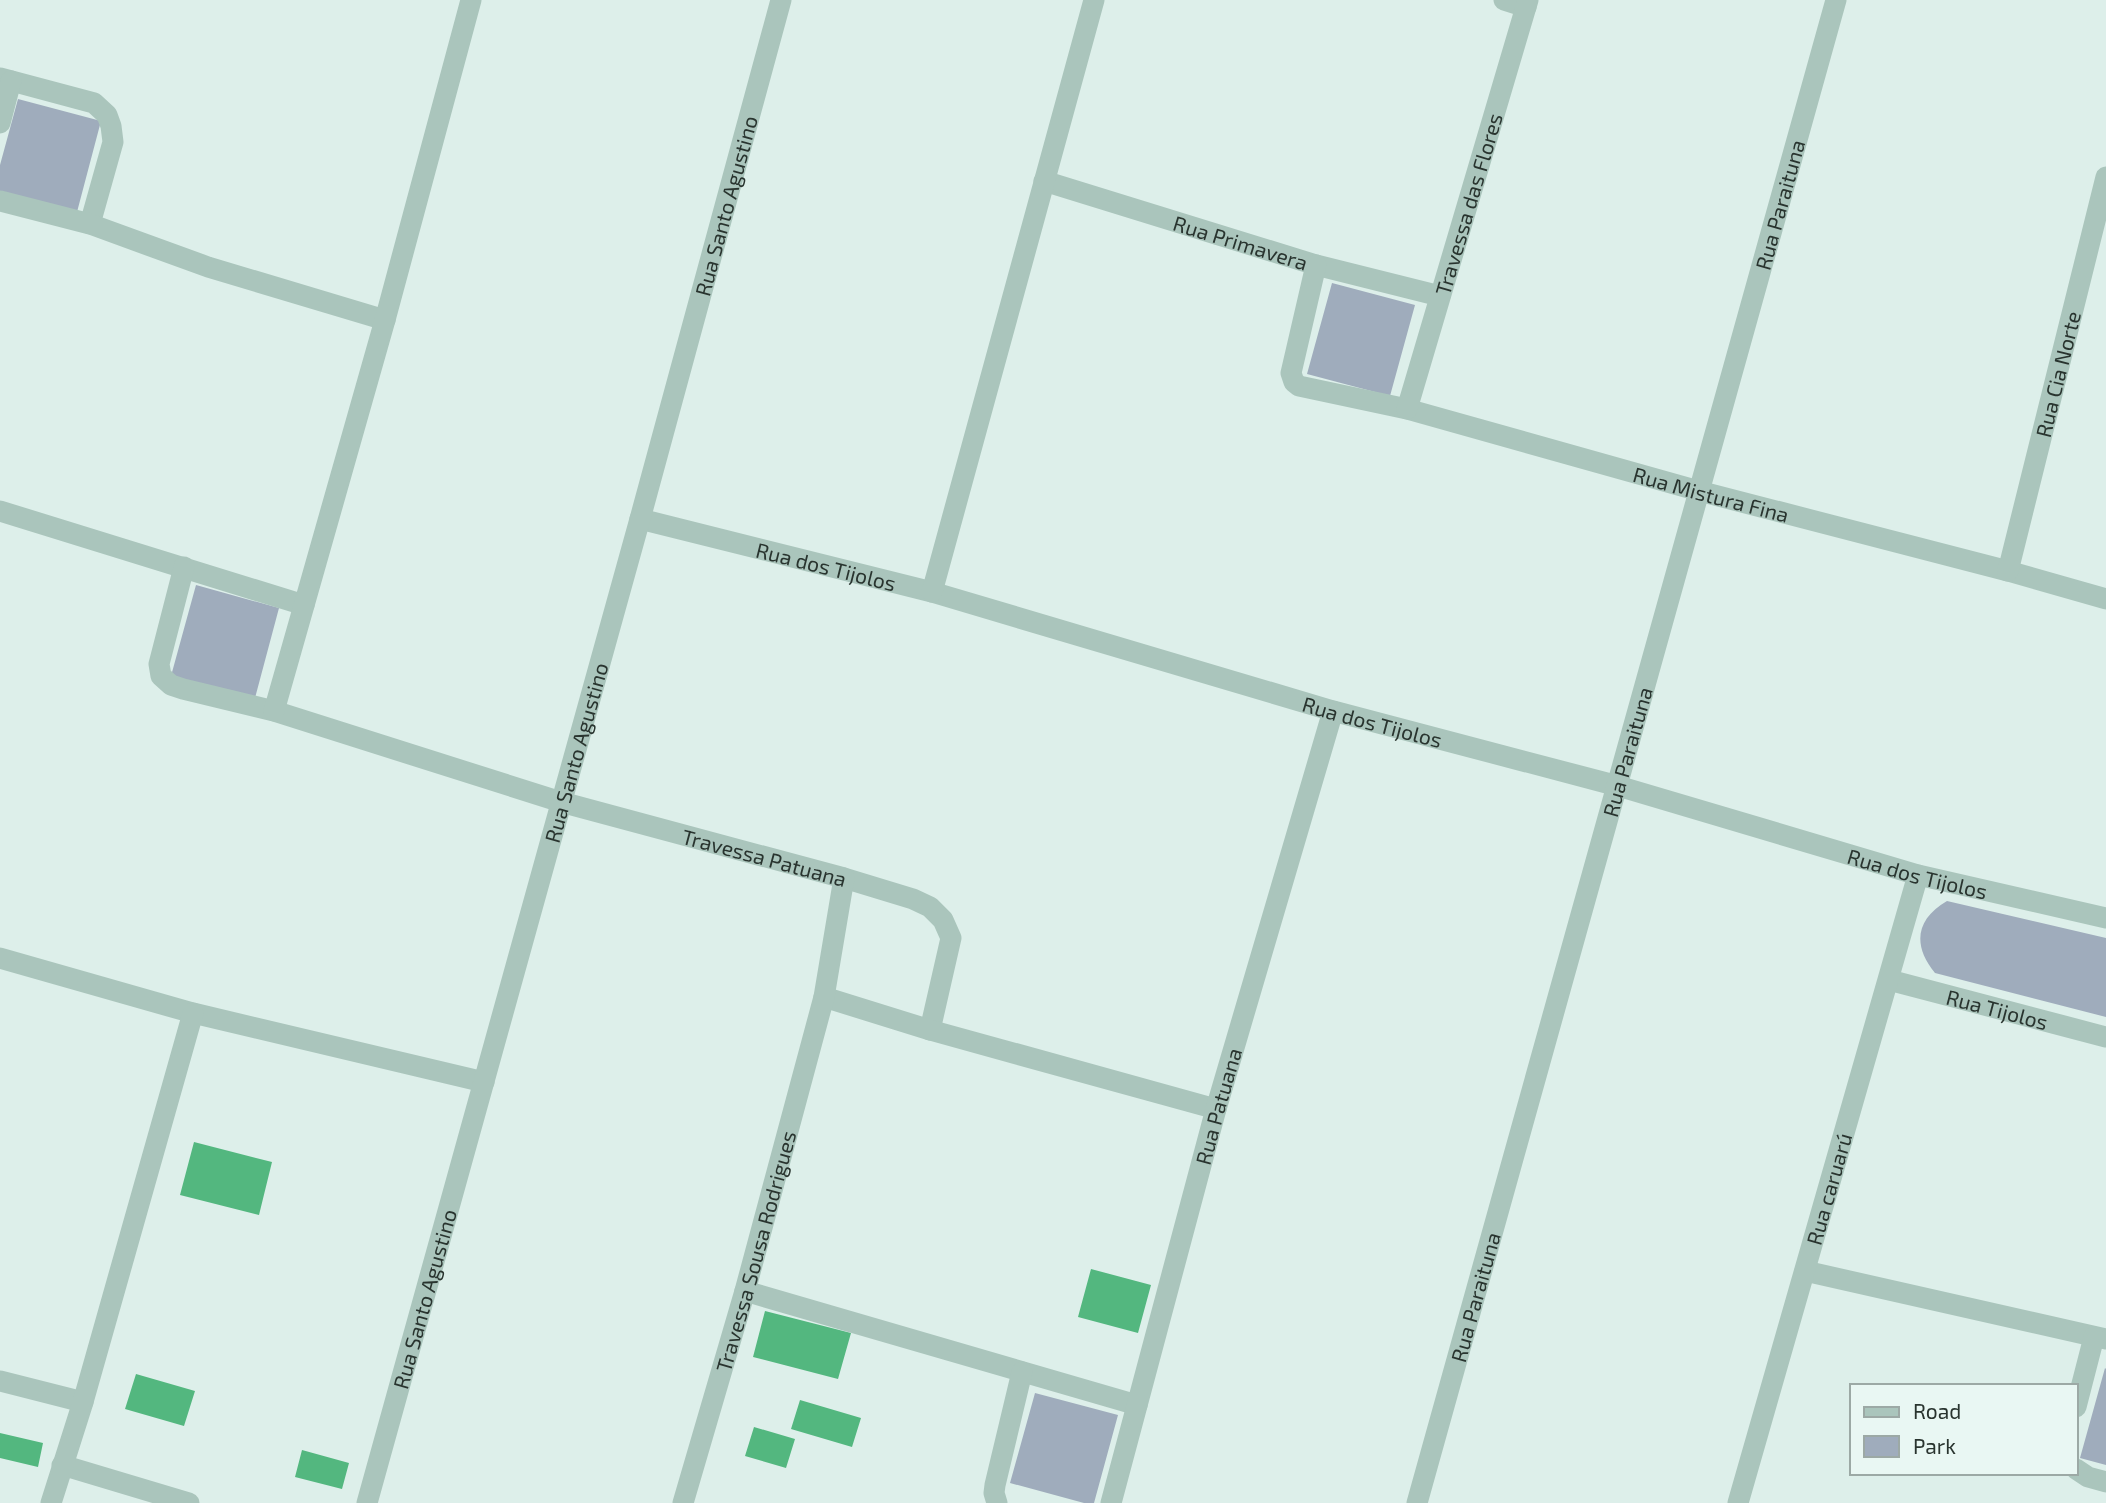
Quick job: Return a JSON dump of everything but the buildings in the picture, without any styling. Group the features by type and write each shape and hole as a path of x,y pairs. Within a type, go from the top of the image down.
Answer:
{"street":[{"path":"274,711 385,320 471,0"},
{"name":"Rua Santo Agustino","path":"367,1503 781,0"},
{"path":"932,592 1094,0"},
{"path":"1504,0 1527,3"},
{"name":"Rua Paraituna","path":"1417,1503 1836,0"},
{"name":"Travessa das Flores","path":"1407,409 1527,3"},
{"path":"0,123 5,79 94,103 107,115 113,142 90,223"},
{"name":"Rua Cia Norte","path":"2008,571 2105,180"},
{"name":"Rua Primavera","path":"1044,181 1316,265 1440,296"},
{"path":"0,201 90,223 208,267 385,320"},
{"name":"Rua Mistura Fina","path":"1316,265 1291,373 1294,382 1299,386 1407,409 1699,491 2106,599"},
{"path":"0,512 304,605"},
{"name":"Rua dos Tijolos","path":"640,519 932,592 1333,711 1618,786 1918,875 2106,918"},
{"name":"Travessa Patuana","path":"184,567 159,664 161,676 171,685 274,711 561,802 913,899 930,907 943,920 951,938 930,1030"},
{"name":"Rua Patuana","path":"1111,1503 1216,1109 1333,711"},
{"name":"Rua caruarú","path":"1738,1503 1918,875"},
{"name":"Travessa Sousa Rodrigues","path":"683,1503 745,1292 824,998 844,878"},
{"path":"0,958 193,1013 484,1082"},
{"name":"Rua Tijolos","path":"1889,980 2106,1037"},
{"path":"824,998 1216,1109"},
{"path":"51,1503 83,1402 193,1013"},
{"path":"1805,1271 2100,1338 2078,1400"},
{"path":"745,1292 1137,1405"},
{"path":"997,1503 995,1485 1022,1371"},
{"path":"0,1381 83,1402"},
{"path":"62,1465 188,1503"},
{"path":"2078,1470 2088,1478 2106,1482"}],"green space":[{"path":"18,99 101,121 77,212 0,191 0,165"},
{"path":"1332,283 1415,305 1390,396 1307,374"},
{"path":"196,585 279,608 255,698 171,676"},
{"path":"1947,901 2106,938 2106,1017 1935,973 1923,952 1921,933 1929,916"},
{"path":"2106,1369 2106,1465 2080,1458"},
{"path":"1035,1393 1118,1415 1094,1503 1084,1503 1010,1483"}]}
